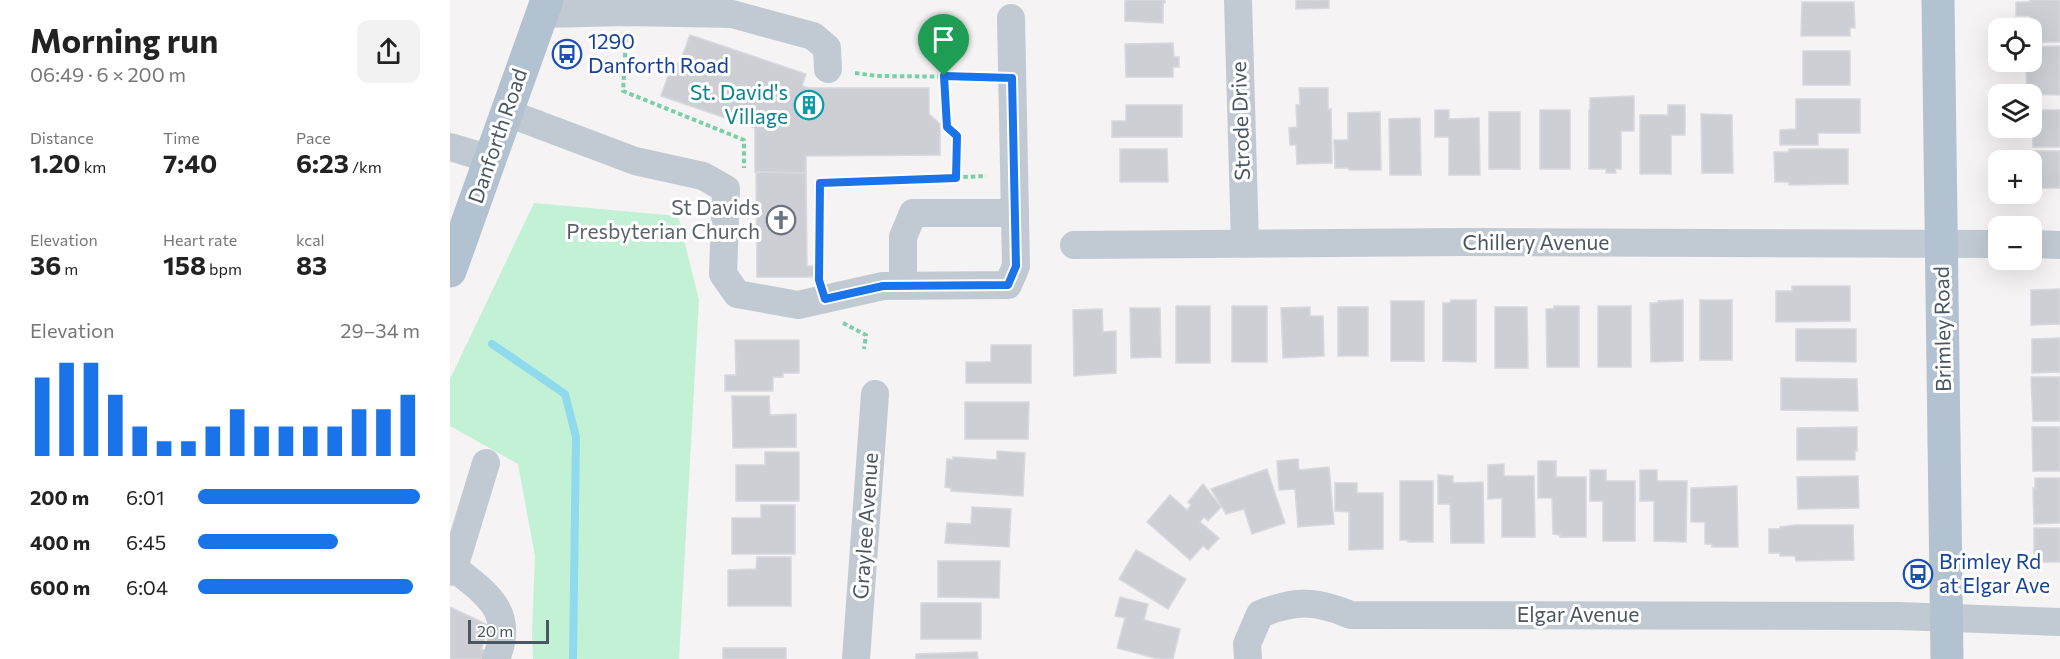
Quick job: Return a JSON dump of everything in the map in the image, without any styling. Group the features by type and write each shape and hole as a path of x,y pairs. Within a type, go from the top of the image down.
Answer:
{"main road":[{"name":"Brimley Road","path":"1938,0 1947,659"},
{"name":"Danforth Road","path":"450,271 545,7"}],"street":[{"name":"Strode Drive","path":"1238,0 1245,243"},
{"path":"545,7 627,12 732,14 813,36 827,48 828,69"},
{"path":"506,112 635,161 703,176 726,189 723,274 737,294 798,306 883,286 1008,285 1016,266 1011,18"},
{"path":"450,147 490,159"},
{"path":"903,285 903,237 913,213 1015,213"},
{"name":"Chillery Avenue","path":"1074,245 1245,243 1988,244"},
{"path":"2042,244 2060,245"},
{"name":"Graylee Avenue","path":"856,659 875,394"},
{"path":"486,463 452,570 496,605 503,630 495,659"},
{"name":"Elgar Avenue","path":"1248,659 1247,644 1260,614 1284,605 1306,603 1330,606 1351,615 1947,616"},
{"path":"1947,616 2060,622"}],"path":[{"path":"828,69 876,76 1012,78"},
{"path":"944,76 947,127 957,136 956,178"},
{"path":"864,349 866,336 831,316 819,280 820,183 1014,175"}],"green space":[{"path":"534,203 678,216 699,300 679,659 533,659 535,556 518,464 450,426 450,379"}],"building":[{"path":"1125,0 1165,0 1165,3 1163,2 1163,23 1125,21"},
{"path":"1296,0 1329,0 1329,8 1296,9"},
{"path":"2030,0 2060,0 2060,42 2042,42 2042,18 2016,16 2016,2 2030,2"},
{"path":"1802,2 1854,2 1855,28 1850,28 1850,36 1801,36"},
{"name":"St. David's Village","path":"690,35 806,74 802,86 809,88 929,88 929,114 940,124 940,155 806,156 806,173 755,172 755,128 661,96 671,67 680,62"},
{"path":"1173,43 1174,57 1179,57 1179,67 1173,67 1173,77 1126,77 1125,44"},
{"path":"2060,46 2060,95 2042,94 2042,84 2027,84 2026,72 2042,72 2042,47"},
{"path":"1803,51 1850,51 1850,85 1803,85"},
{"path":"1299,88 1328,88 1328,110 1331,109 1332,163 1297,164 1296,145 1290,145 1289,128 1297,127 1296,105 1300,105"},
{"path":"1634,96 1634,131 1621,131 1621,169 1615,169 1616,173 1606,173 1606,169 1589,169 1590,98"},
{"path":"1796,99 1860,99 1860,133 1818,133 1818,145 1780,145 1780,130 1796,129"},
{"path":"1126,105 1182,105 1182,137 1112,137 1112,121 1126,121"},
{"path":"1668,105 1685,105 1685,135 1671,135 1671,174 1640,174 1640,115 1668,115"},
{"path":"1435,110 1449,110 1449,119 1479,118 1480,175 1449,175 1449,137 1435,137"},
{"path":"1540,110 1570,110 1570,169 1540,169"},
{"path":"2042,110 2060,110 2060,147 2033,147 2033,138 2042,138"},
{"path":"1380,112 1381,170 1335,168 1334,140 1348,140 1348,113"},
{"path":"1489,112 1520,112 1520,169 1489,169"},
{"path":"1701,114 1732,115 1733,173 1702,173"},
{"path":"1420,118 1421,175 1390,175 1389,119"},
{"path":"1120,149 1167,149 1168,182 1120,182"},
{"path":"1789,149 1848,149 1848,184 1789,185 1789,182 1775,182 1774,152 1788,152"},
{"path":"2042,151 2060,151 2060,188 2042,188"},
{"name":"St Davids Presbyterian Church","path":"756,172 806,173 807,266 815,266 815,277 757,277"},
{"path":"1792,286 1850,286 1850,321 1776,322 1776,291 1792,291"},
{"path":"2060,289 2060,324 2031,325 2031,290"},
{"path":"1451,300 1476,300 1476,362 1443,361 1443,303 1450,303"},
{"path":"1683,300 1683,361 1651,362 1650,303"},
{"path":"1700,300 1732,300 1732,360 1700,360"},
{"path":"1391,301 1424,301 1424,361 1391,361"},
{"path":"1176,306 1210,306 1210,363 1176,363"},
{"path":"1232,306 1267,306 1267,362 1232,362"},
{"path":"1554,306 1579,306 1579,367 1547,367 1546,309 1554,309"},
{"path":"1598,306 1631,306 1631,367 1598,367"},
{"path":"1310,307 1310,316 1323,316 1324,356 1283,358 1281,308"},
{"path":"1338,307 1368,307 1368,356 1338,356"},
{"path":"1495,307 1527,307 1528,368 1495,368"},
{"path":"1130,308 1160,308 1161,357 1131,358"},
{"path":"1102,309 1103,332 1116,331 1116,373 1074,376 1073,310"},
{"path":"1796,329 1856,329 1856,362 1796,361"},
{"path":"2060,338 2060,372 2032,373 2032,339"},
{"path":"735,340 799,340 799,373 783,373 783,377 773,377 773,391 725,391 725,375 736,375"},
{"path":"991,345 1031,345 1031,383 966,383 966,362 991,362"},
{"path":"2031,377 2060,377 2060,421 2033,421"},
{"path":"1781,378 1857,379 1858,411 1781,410"},
{"path":"732,396 769,396 770,415 796,414 796,447 733,448"},
{"path":"965,402 1029,402 1028,439 965,439"},
{"path":"1857,427 1855,460 1797,460 1797,428"},
{"path":"2032,427 2060,427 2060,471 2033,471"},
{"path":"997,451 1025,453 1023,496 951,491 951,488 945,487 947,459 953,460 953,457 997,460"},
{"path":"765,452 799,452 799,501 736,501 736,465 765,465"},
{"path":"1298,459 1299,470 1329,467 1334,524 1298,527 1295,489 1279,490 1277,461"},
{"path":"1538,461 1556,461 1556,477 1586,477 1586,537 1560,537 1560,535 1553,534 1552,498 1538,498"},
{"path":"1504,464 1504,476 1534,476 1535,537 1502,537 1502,498 1488,499 1488,465"},
{"path":"1267,469 1285,523 1252,534 1244,509 1226,514 1211,489"},
{"path":"1590,470 1606,470 1606,481 1635,481 1635,541 1603,541 1603,501 1590,501"},
{"path":"1640,470 1657,470 1657,481 1687,481 1686,542 1654,541 1654,501 1640,501"},
{"path":"1438,475 1453,476 1453,483 1483,482 1484,543 1451,543 1450,504 1438,504"},
{"path":"1858,476 1859,508 1798,509 1797,477"},
{"path":"2035,478 2060,478 2060,523 2034,524"},
{"path":"1400,481 1433,481 1433,542 1400,540"},
{"path":"1335,483 1357,483 1357,493 1383,493 1383,549 1349,550 1349,512 1335,511"},
{"path":"1203,484 1221,507 1208,521 1204,517 1200,522 1219,538 1208,550 1203,546 1190,560 1147,522 1170,495 1187,510 1191,505 1188,502"},
{"path":"1737,486 1738,547 1712,547 1712,544 1705,544 1705,522 1691,522 1691,488"},
{"path":"761,505 795,505 795,554 732,554 732,518 761,518"},
{"path":"972,507 1011,509 1009,547 945,543 947,523 971,524"},
{"path":"1795,525 1853,525 1854,560 1796,561 1795,556 1769,553 1769,529"},
{"path":"2034,528 2060,528 2060,562 2034,562"},
{"path":"1136,550 1186,579 1168,609 1119,579"},
{"path":"757,557 791,557 791,606 728,606 728,570 756,569"},
{"path":"938,561 1000,561 999,598 938,597"},
{"path":"1120,597 1148,604 1144,620 1180,629 1173,659 1158,659 1117,648 1125,618 1115,616"},
{"path":"921,603 981,603 981,639 921,639"},
{"path":"450,607 490,626 481,649 487,651 482,659 450,659"},
{"path":"723,648 786,648 786,659 723,659"},
{"path":"977,652 978,659 916,659 916,654"}],"waterway":[{"path":"492,344 565,394 576,437 573,659"}],"place":[{"name":"1290 Danforth Road","path":"567,54"},
{"name":"St. David's Village","path":"809,105"},
{"name":"St Davids Presbyterian Church","path":"781,220"},
{"name":"Brimley Rd at Elgar Ave","path":"1918,574"}],"route":[{"path":"944,76 1012,78 1016,266 1008,285 883,286 825,299 819,280 820,183 956,178 957,136 947,127 944,76"}]}
